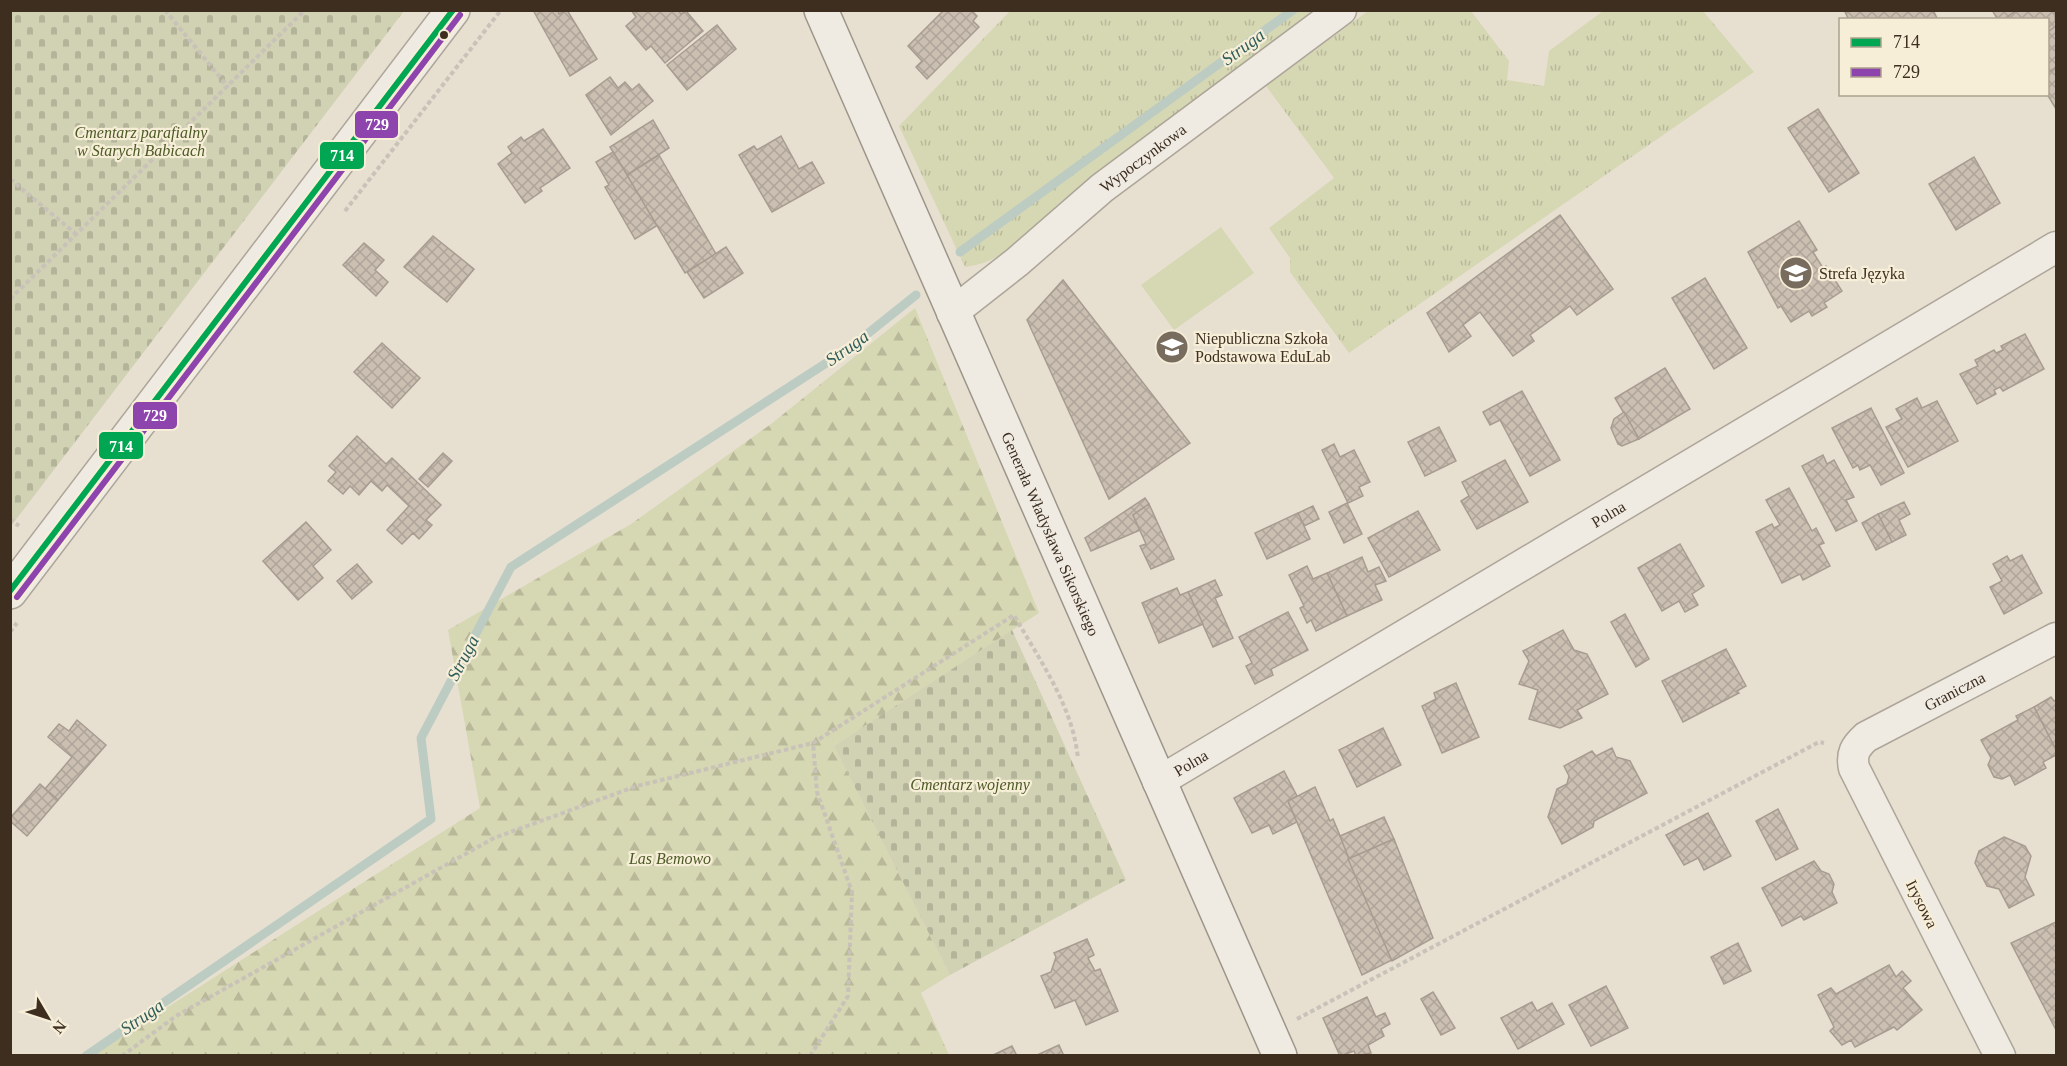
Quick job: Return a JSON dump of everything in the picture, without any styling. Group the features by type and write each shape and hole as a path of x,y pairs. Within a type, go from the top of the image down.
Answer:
{"main road":[{"path":"10,592 453,10"},
{"name":"Generała Władysława Sikorskiego","path":"821,10 1275,1045"}],"street":[{"name":"Wypoczynkowa","path":"952,312 1017,262 1102,188 1341,10"},
{"name":"Polna","path":"1158,782 2056,247"},
{"name":"Graniczna","path":"1854,750 1866,737 2056,638"},
{"name":"Irysowa","path":"1854,750 1854,768 2000,1056"}],"path":[{"path":"165,10 228,87"},
{"path":"10,299 305,10"},
{"path":"10,179 77,235"},
{"path":"10,519 22,528"},
{"path":"122,1056 176,1016 494,838 637,786 813,743 1014,615 1065,704 1076,737 1078,759"},
{"path":"1275,1045 1819,742 1854,750"},
{"path":"810,1056 848,996 852,892 817,792 813,743"}],"green space":[{"name":"Cmentarz parafialny w Starych Babicach","path":"10,11 404,11 11,526"},
{"path":"1010,11 1323,11 1057,205 1016,244 992,259 965,267 899,126"},
{"path":"1368,11 1471,11 1509,61 1507,80 1544,86 1549,51 1603,11 1703,11 1754,72 1349,353 1290,272 1290,258 1269,228 1334,178 1266,86"},
{"path":"1221,227 1254,273 1174,330 1141,285"},
{"name":"Las Bemowo","path":"915,308 1039,613 834,746 950,975 921,993 949,1055 91,1056 480,808 448,630 631,524 771,424"},
{"name":"Cmentarz wojenny","path":"1012,630 1126,880 950,975 834,746"}],"building":[{"path":"533,10 558,10 559,14 567,10 597,59 570,76"},
{"path":"631,10 678,10 681,14 686,11 703,31 665,63 651,46 646,50 626,26 636,17"},
{"path":"944,10 971,10 977,16 973,21 979,27 927,79 916,67 922,61 908,46"},
{"path":"1844,10 1933,10 1937,18 1848,18"},
{"path":"1992,10 2017,10 2006,18 1997,18"},
{"path":"2017,10 2054,10 2056,26 2049,31 2049,18 2006,18"},
{"path":"717,25 736,49 687,90 667,65"},
{"path":"2056,26 2056,67 2049,72 2049,31"},
{"path":"2056,67 2056,109 2048,96 2049,72"},
{"path":"610,77 618,88 625,82 632,90 639,84 653,101 611,135 586,95"},
{"path":"1818,109 1859,173 1829,192 1788,128"},
{"path":"653,120 669,148 627,175 610,147"},
{"path":"543,129 570,168 540,188 542,191 525,203 498,164 512,153 508,147 521,137 524,141"},
{"path":"781,136 799,169 812,162 824,183 772,212 739,155 754,146 757,150"},
{"path":"613,152 658,225 635,239 605,187 609,185 596,162"},
{"path":"659,155 716,254 685,273 627,175"},
{"path":"1974,157 2000,203 1956,230 1929,184"},
{"path":"1560,215 1613,289 1577,315 1570,306 1530,335 1534,341 1513,356 1480,312 1463,325 1471,336 1449,352 1427,313"},
{"name":"Strefa Języka","path":"1799,221 1817,250 1813,252 1823,268 1826,266 1842,291 1824,303 1827,307 1812,316 1809,311 1791,322 1781,306 1778,308 1748,252"},
{"path":"433,236 474,269 447,302 404,267"},
{"path":"364,243 384,260 375,270 388,282 376,296 343,265"},
{"path":"726,247 743,273 704,298 687,272"},
{"path":"1705,278 1747,348 1714,369 1672,298"},
{"path":"1063,280 1190,443 1109,499 1027,320"},
{"path":"2025,334 2044,369 2003,391 2000,387 1994,390 1996,394 1977,404 1960,374 1978,366 1975,360 1994,350 1996,353 2003,350 2001,346"},
{"path":"382,343 420,378 392,408 354,372"},
{"path":"1665,368 1690,409 1639,439 1615,398"},
{"path":"1522,391 1560,460 1530,476 1500,420 1490,425 1483,412"},
{"path":"1917,398 1922,408 1937,401 1958,441 1908,467 1886,427 1902,419 1896,409"},
{"path":"1871,408 1904,473 1881,485 1870,465 1860,470 1858,465 1853,468 1832,428"},
{"path":"1624,412 1639,439 1622,446 1618,444 1611,428 1614,419"},
{"path":"1439,427 1456,461 1425,476 1408,442"},
{"path":"357,436 386,464 392,458 441,505 426,520 432,525 419,539 413,533 402,544 387,530 409,506 387,485 382,491 371,481 359,495 350,486 343,494 328,481 336,472 329,466"},
{"path":"1334,444 1340,457 1354,450 1370,482 1359,487 1363,496 1348,503 1322,450"},
{"path":"443,453 452,461 428,487 419,479"},
{"path":"1823,455 1827,464 1834,460 1854,497 1846,500 1857,521 1836,531 1802,466"},
{"path":"1505,460 1528,502 1477,529 1461,501 1469,496 1462,482"},
{"path":"1789,488 1812,531 1816,528 1824,543 1819,545 1830,566 1803,580 1800,574 1782,583 1756,532 1772,524 1774,528 1780,525 1766,500"},
{"path":"1145,498 1149,504 1133,515 1140,530 1091,551 1085,538"},
{"path":"1904,502 1910,514 1899,520 1906,535 1892,542 1878,514"},
{"path":"1347,503 1362,534 1344,543 1329,512"},
{"path":"1149,504 1174,559 1151,569 1140,546 1146,544 1133,515"},
{"path":"1313,506 1319,519 1304,526 1298,513"},
{"path":"1418,511 1440,550 1389,577 1368,538"},
{"path":"1298,513 1310,539 1267,559 1255,533"},
{"path":"1878,514 1892,542 1876,550 1862,523"},
{"path":"306,522 331,550 313,566 323,578 298,600 263,561"},
{"path":"1680,544 1704,586 1692,594 1698,605 1685,612 1679,601 1662,611 1638,568"},
{"path":"2022,555 2042,593 2004,614 1990,587 2002,581 1993,564 2007,556 2010,561"},
{"path":"1362,557 1368,572 1379,567 1386,581 1375,585 1382,600 1347,616 1327,573"},
{"path":"357,564 372,582 352,599 337,581"},
{"path":"1307,566 1313,579 1327,573 1347,616 1316,631 1311,620 1307,623 1300,608 1304,606 1289,575"},
{"path":"1215,580 1222,595 1215,598 1233,638 1213,647 1188,592"},
{"path":"1177,588 1180,595 1188,592 1203,624 1159,643 1142,603"},
{"path":"1288,612 1308,650 1271,669 1273,675 1255,684 1246,666 1252,663 1239,637"},
{"path":"1625,614 1649,659 1636,667 1611,622"},
{"path":"1563,630 1574,650 1587,654 1608,694 1577,710 1582,718 1560,728 1529,719 1538,690 1519,684 1529,661 1523,651"},
{"path":"1726,649 1746,686 1737,691 1739,693 1683,722 1662,681"},
{"path":"1456,683 1479,737 1442,753 1422,706 1436,699 1434,693"},
{"path":"2051,697 2054,701 2056,700 2056,750 2034,707"},
{"path":"2034,707 2056,750 2056,755 2043,762 2046,768 2015,785 2010,775 2002,779 1994,777 1988,765 1991,758 1981,740 2018,720 2016,716"},
{"path":"77,720 106,745 58,800 45,789 72,757 48,737 59,724 69,731"},
{"path":"1383,728 1401,765 1357,787 1339,750"},
{"path":"1612,748 1616,757 1630,761 1647,793 1594,821 1593,827 1562,844 1548,817 1557,789 1567,784 1569,776 1564,766 1592,751 1596,756"},
{"path":"1284,771 1297,796 1288,801 1297,822 1273,834 1269,825 1252,833 1234,798"},
{"path":"40,784 58,800 27,836 10,821 10,818"},
{"path":"1315,787 1330,821 1333,819 1392,960 1362,975 1288,801"},
{"path":"1778,809 1798,849 1776,860 1756,821"},
{"path":"1708,813 1731,856 1704,870 1698,858 1684,865 1666,835"},
{"path":"1384,817 1394,839 1349,859 1340,836"},
{"path":"2004,837 2025,846 2031,856 2025,877 2034,895 2009,908 1999,889 1987,886 1975,863 1979,851"},
{"path":"1394,839 1433,938 1392,961 1348,859"},
{"path":"1814,861 1821,871 1829,874 1834,884 1832,892 1837,903 1804,920 1801,916 1782,926 1762,888"},
{"path":"2056,922 2056,1030 2011,943"},
{"path":"1087,939 1094,955 1088,958 1095,971 1100,969 1118,1011 1086,1025 1075,1000 1055,1008 1041,976 1051,972 1056,957 1054,953"},
{"path":"1738,943 1751,971 1724,984 1711,957"},
{"path":"1889,965 1896,977 1902,971 1911,981 1903,988 1922,1010 1897,1030 1894,1027 1855,1047 1851,1040 1842,1045 1830,1031 1834,1027 1818,995 1831,988 1836,994"},
{"path":"1606,986 1628,1028 1591,1046 1569,1005"},
{"path":"1433,992 1455,1028 1441,1035 1421,999"},
{"path":"1367,997 1376,1017 1385,1013 1390,1024 1381,1029 1384,1036 1368,1045 1371,1053 1356,1056 1354,1051 1340,1056 1323,1018"},
{"path":"1532,1002 1537,1011 1552,1003 1564,1024 1518,1049 1501,1018"},
{"path":"1059,1045 1064,1056 1035,1056"},
{"path":"1012,1046 1017,1056 991,1056"}],"waterway":[{"name":"Struga","path":"960,252 1293,10"},
{"name":"Struga","path":"86,1056 431,819 421,738 511,567 851,347 916,295"}],"transit line":[{"name":"714","path":"10,591 453,10"},
{"name":"729","path":"17,597 460,15"}],"place":[{"name":"Strefa Języka","path":"1796,273"},
{"name":"Niepubliczna Szkoła Podstawowa EduLab","path":"1172,347"}]}
